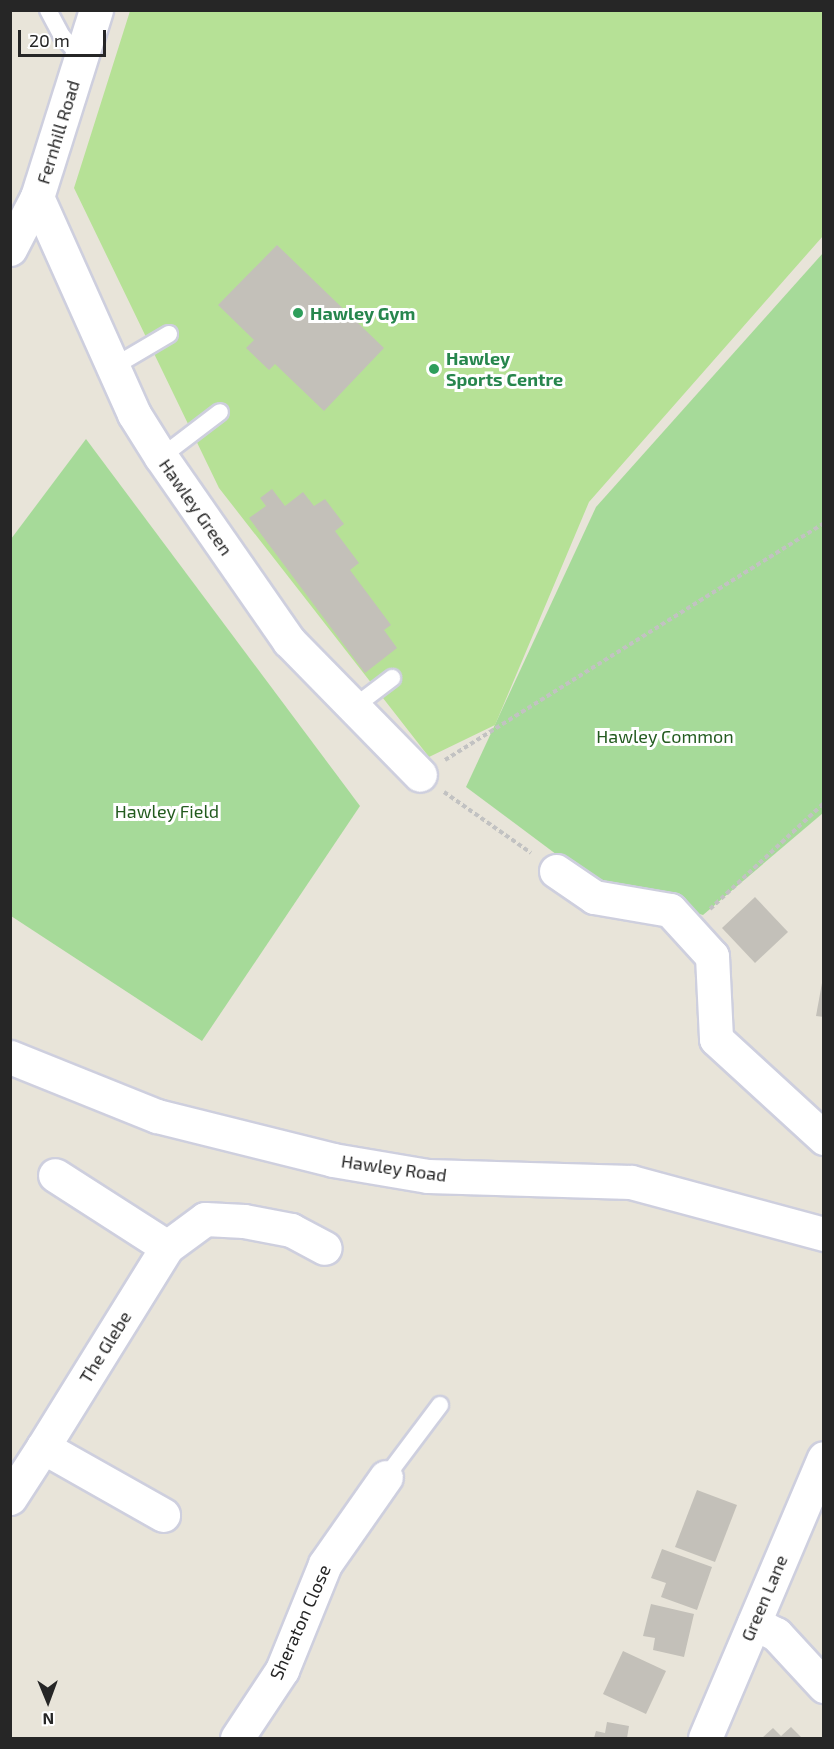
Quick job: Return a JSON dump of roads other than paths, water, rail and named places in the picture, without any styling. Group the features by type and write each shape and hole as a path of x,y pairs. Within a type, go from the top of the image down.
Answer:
{"street":[{"name":"Fernhill Road","path":"10,249 37,197 96,10"},
{"name":"Hawley Green","path":"37,197 134,414 161,457 289,641 420,775"},
{"path":"556,871 594,897 670,910 712,956 716,1040 824,1138"},
{"name":"Hawley Road","path":"10,1057 157,1116 333,1160 428,1176 631,1182 824,1234"},
{"path":"55,1175 167,1247"},
{"name":"The Glebe","path":"10,1498 167,1247 205,1219 244,1221 291,1230 326,1248"},
{"path":"43,1447 164,1515"},
{"name":"Green Lane","path":"705,1738 824,1458"},
{"name":"Sheraton Close","path":"237,1738 282,1670 325,1564 386,1477"},
{"path":"754,1623 776,1634 824,1686"}],"lane":[{"path":"48,10 62,36 81,57"},
{"path":"113,367 169,334"},
{"path":"161,457 220,412"},
{"path":"354,707 392,678"},
{"path":"386,1477 440,1406"}],"place":[{"name":"Hawley Gym","path":"298,313"},
{"name":"Hawley Sports Centre","path":"434,369"}],"park label":[{"name":"Hawley Common","path":"665,736"},
{"name":"Hawley Field","path":"167,811"}]}
